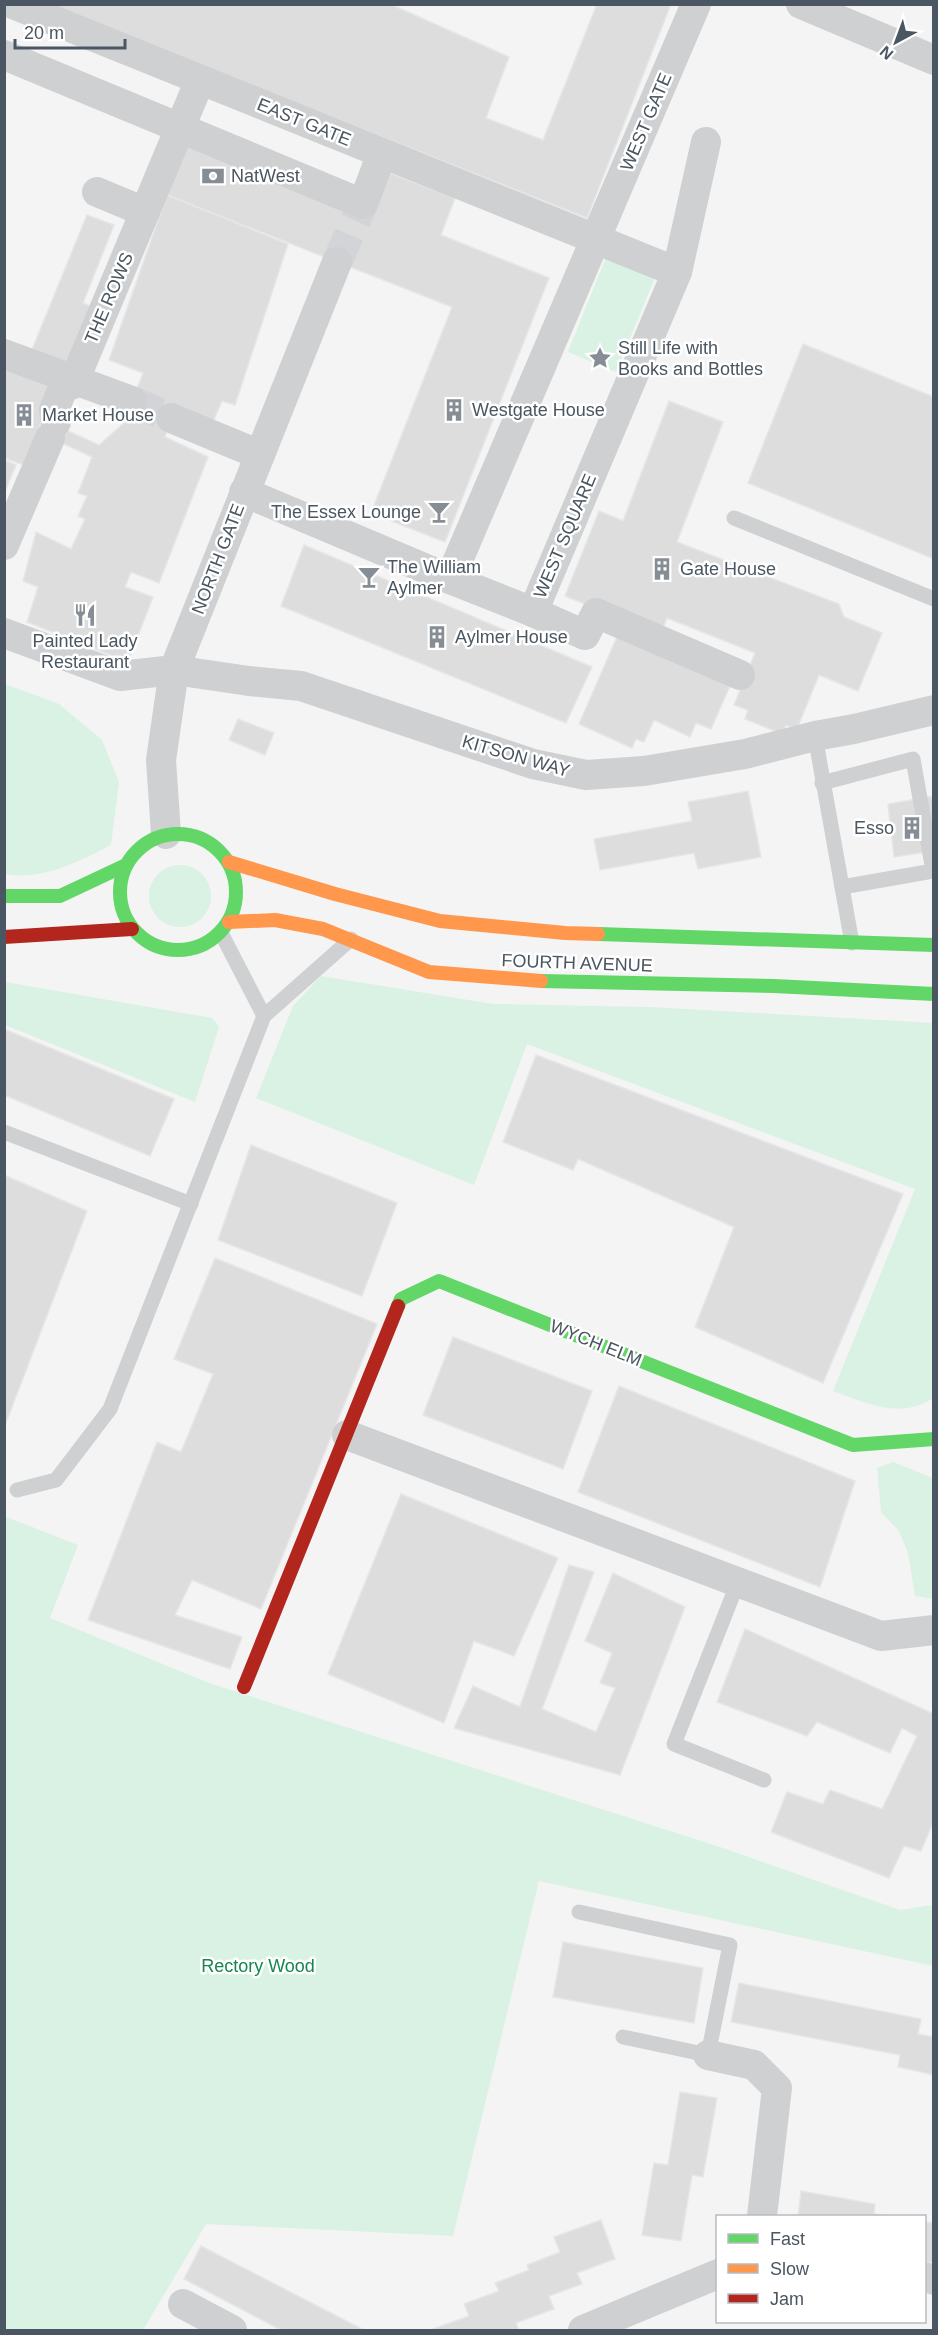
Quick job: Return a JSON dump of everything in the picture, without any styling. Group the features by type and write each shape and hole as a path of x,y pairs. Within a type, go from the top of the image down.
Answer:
{"street":[{"name":"EAST GATE","path":"12,4 677,272"},
{"name":"WEST GATE","path":"596,239 696,4"},
{"path":"801,4 933,60"},
{"path":"4,55 363,204 382,153"},
{"name":"THE ROWS","path":"70,390 200,80"},
{"path":"677,272 706,142"},
{"path":"97,192 145,212"},
{"path":"450,579 596,239"},
{"name":"NORTH GATE","path":"166,834 161,760 174,670 337,262"},
{"name":"WEST SQUARE","path":"677,272 533,612 585,635 596,612 740,675"},
{"path":"4,354 70,390 132,401"},
{"path":"171,418 260,455"},
{"path":"4,545 50,438"},
{"path":"244,492 533,612"},
{"name":"KITSON WAY","path":"4,633 120,676 174,670 301,686 533,764 586,776 644,771 745,754 814,736 933,710"},
{"path":"184,833 202,838 217,848 229,862 235,877 237,892 235,908 225,927 204,944 185,950 166,949 147,942 132,929 123,914 119,898 120,881 126,865 136,851 150,840 166,834 184,833"},
{"name":"FOURTH AVENUE","path":"229,862 335,894 440,921 565,933 933,945"},
{"path":"4,896 60,896 126,865"},
{"name":"FOURTH AVENUE","path":"225,927 275,920 323,929 429,972 560,983 774,987 933,994"},
{"path":"4,937 132,929"},
{"name":"WYCH ELM","path":"244,1687 402,1299 439,1281 854,1445 933,1439"},
{"path":"346,1434 881,1636 933,1630"},
{"path":"708,2055 754,2065 777,2088 762,2215"},
{"path":"583,2331 716,2274"},
{"path":"183,2304 232,2331"}],"lane":[{"path":"734,518 933,599"},
{"path":"814,736 852,943"},
{"path":"822,783 913,759 933,871 842,887"},
{"path":"225,927 264,1016"},
{"path":"17,1490 56,1480 111,1409 264,1016 351,939"},
{"path":"4,1132 191,1204"},
{"path":"738,1582 674,1744 764,1780"},
{"path":"579,1912 730,1945 708,2055 623,2037"}],"green space":[{"path":"607,255 656,275 616,372 568,352"},
{"path":"5,684 59,704 102,740 119,782 111,845 60,868 33,875 5,874"},
{"path":"174,865 186,865 202,874 209,884 211,896 209,908 202,918 186,927 174,927 163,922 154,913 149,902 149,890 154,879 163,870"},
{"path":"321,976 493,1004 650,1007 933,1023 933,1398 921,1405 896,1409 871,1404 833,1391 915,1189 527,1044 474,1185 256,1098 293,1006"},
{"path":"5,982 212,1018 219,1027 195,1102 5,1025"},
{"path":"893,1462 933,1478 933,1599 915,1596 908,1553 899,1531 881,1512 877,1468"},
{"name":"Rectory Wood","path":"4,1516 78,1545 50,1618 209,1683 720,1847 900,1910 933,1905 933,1966 539,1881 453,2236 206,2224 143,2330 5,2330"}],"building":[{"path":"45,4 390,4 509,57 486,118 543,140 597,4 671,4 587,218"},
{"name":"Westgate House","path":"177,132 363,204 377,168 455,198 441,235 549,278 445,542 371,513 452,307 154,190"},
{"path":"167,195 288,244 235,405 222,401 213,422 175,407 165,437 208,457 159,583 131,572 125,587 153,597 128,662 27,622 38,587 23,581 36,532 71,549 85,519 78,516 87,496 78,493 92,457 36,431 40,418 99,445 124,423 143,373 109,360"},
{"path":"87,215 114,225 83,303 92,307 67,367 31,352"},
{"path":"803,344 934,397 934,559 748,483"},
{"name":"Market House","path":"4,351 61,373 24,465 4,458"},
{"name":"Gate House","path":"669,401 723,422 677,542 839,604 844,617 882,633 858,691 819,675 797,729 786,725 782,734 745,719 748,710 734,705 755,653 667,618 664,626 634,624 565,596 599,511 623,521"},
{"path":"4,460 16,465 4,494"},
{"name":"Aylmer House","path":"304,545 592,667 566,723 281,606"},
{"path":"617,637 730,686 711,729 696,723 690,737 654,720 644,742 636,739 632,748 579,724"},
{"path":"238,719 274,733 265,755 229,740"},
{"path":"748,791 761,857 698,869 694,853 600,870 594,839 692,821 688,802"},
{"name":"Esso","path":"934,796 934,851 894,857 888,804"},
{"path":"4,1029 174,1099 150,1156 4,1095"},
{"path":"536,1055 903,1194 823,1383 695,1327 734,1227 578,1159 573,1170 503,1142"},
{"path":"251,1145 397,1203 362,1296 218,1240"},
{"path":"4,1175 87,1211 4,1428"},
{"path":"215,1258 377,1324 261,1609 192,1580 175,1615 242,1637 230,1669 88,1620 157,1442 181,1452 213,1374 174,1359"},
{"path":"453,1337 592,1391 563,1469 423,1415"},
{"path":"619,1386 855,1481 820,1587 578,1492"},
{"path":"401,1494 558,1558 514,1656 474,1641 444,1723 328,1674"},
{"path":"569,1565 594,1572 542,1709 596,1732 615,1688 600,1683 612,1653 585,1641 613,1573 685,1607 620,1775 454,1728 473,1686 520,1707"},
{"path":"745,1629 934,1714 934,1820 921,1851 904,1846 889,1878 771,1832 787,1792 823,1804 830,1790 882,1809 917,1736 902,1728 890,1753 817,1722 807,1736 717,1702"},
{"path":"563,1942 703,1968 694,2023 553,1997"},
{"path":"739,1983 921,2019 918,2034 934,2037 934,2075 898,2067 900,2055 731,2022"},
{"path":"680,2092 717,2098 703,2177 692,2175 681,2241 642,2235 654,2163 668,2165"},
{"path":"801,2191 875,2204 874,2214 881,2215 798,2215"},
{"path":"601,2220 615,2259 577,2273 582,2284 549,2296 554,2309 516,2323 519,2330 430,2330 469,2316 464,2304 499,2291 495,2283 529,2270 527,2265 560,2252 554,2237"},
{"path":"926,2222 934,2223 934,2263 926,2262"},
{"path":"201,2246 364,2330 281,2330 184,2279"}],"tunnel":[{"path":"337,262 363,204"},
{"path":"132,401 171,418"}],"traffic: fast":[{"path":"178,834 200,838 219,851 232,870 236,892 232,914 219,933 200,946 178,950 156,946 137,933 124,914 120,892 124,870 137,851 156,838 178,834"},
{"path":"4,896 60,896 126,865"},
{"path":"598,934 934,945"},
{"path":"541,981 774,986 934,994"},
{"path":"398,1306 401,1299 439,1281 853,1445 934,1439"}],"traffic: slow":[{"path":"229,862 335,894 440,921 598,934"},
{"path":"229,922 275,920 323,929 429,972 541,981"}],"traffic: jam":[{"path":"4,937 132,929"},
{"path":"244,1687 398,1306"}],"place":[{"name":"NatWest","path":"213,176"},
{"name":"Still Life with Books and Bottles","path":"600,358"},
{"name":"Westgate House","path":"454,410"},
{"name":"Market House","path":"24,415"},
{"name":"The Essex Lounge","path":"439,512"},
{"name":"Gate House","path":"662,569"},
{"name":"The William Aylmer","path":"369,577"},
{"name":"Painted Lady Restaurant","path":"85,615"},
{"name":"Aylmer House","path":"437,637"},
{"name":"Esso","path":"912,828"}]}
